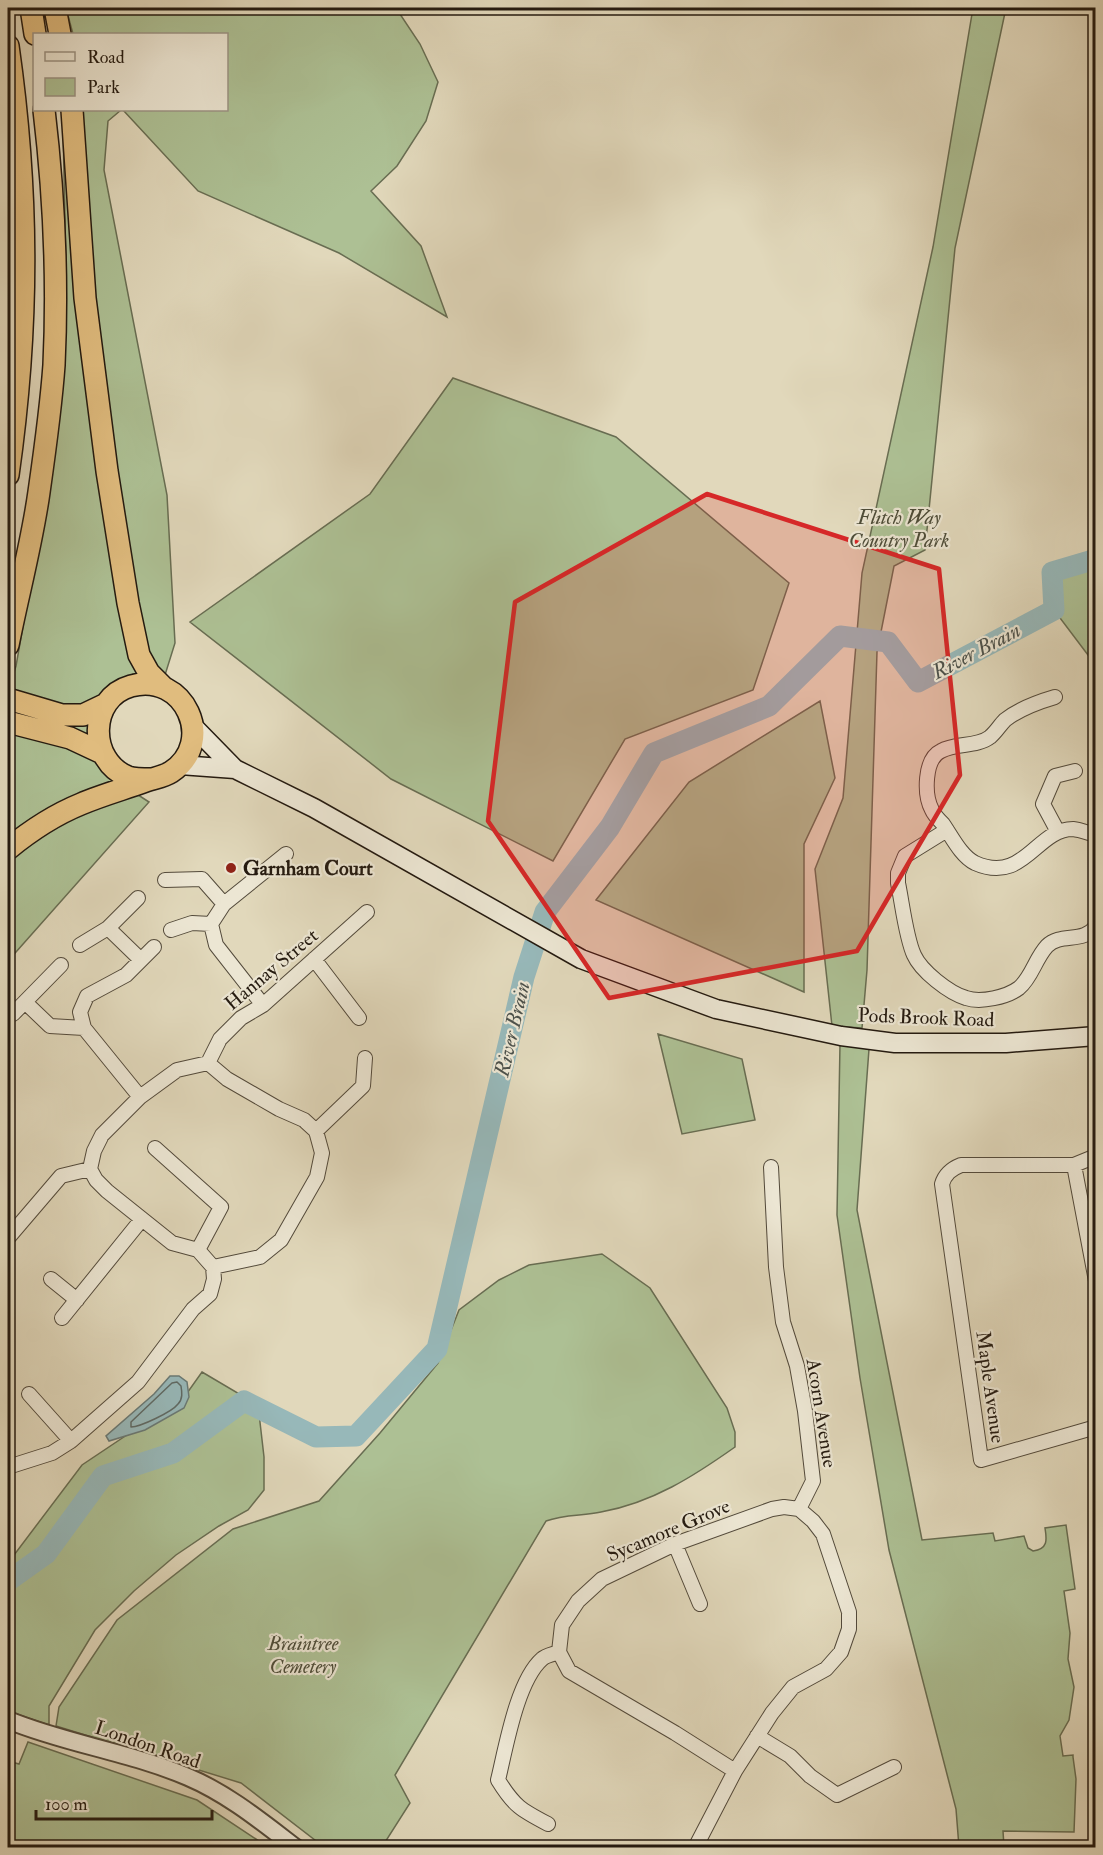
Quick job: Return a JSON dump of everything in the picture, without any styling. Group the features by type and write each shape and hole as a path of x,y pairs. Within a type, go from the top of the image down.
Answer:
{"highway":[{"path":"31,8 35,33"},
{"path":"55,8 60,33"},
{"path":"8,46 24,189 25,261 23,341 8,475"},
{"path":"8,645 39,495 53,368 56,321 54,242 49,151 44,111"},
{"path":"8,849 36,827 79,804 168,774 180,765 190,748 192,725 189,712 182,701 149,673 139,655 128,603 107,471 85,298 72,111"},
{"path":"151,779 134,778 122,774 110,765 102,753 97,734 98,722 106,705 120,691 133,685 151,684 163,687"},
{"path":"8,699 62,715 83,715 106,705"},
{"path":"8,722 70,738 102,753"}],"main road":[{"path":"192,725 235,769"},
{"path":"180,765 235,769"},
{"name":"Pods Brook Road","path":"235,769 314,808 576,956 716,1009 797,1028 895,1043 1006,1042 1095,1036"}],"street":[{"path":"1055,697 1035,703 1006,720 988,738 941,751 934,756 926,783 931,809 969,859 975,863 1000,868 1020,861 1058,832 1072,829 1095,835"},
{"path":"1058,832 1043,804 1054,776 1075,771"},
{"path":"947,830 905,856 898,873 897,883 913,953 919,965 959,996 969,999 1006,995 1027,980 1049,945 1057,940 1082,937 1095,926"},
{"path":"263,1005 216,945 211,924 224,904 286,854"},
{"path":"165,880 202,879 224,904"},
{"path":"80,945 108,928 138,898"},
{"name":"Hannay Street","path":"208,1064 220,1039 241,1018 263,1005 368,912"},
{"path":"171,930 192,923 211,924"},
{"path":"108,928 141,960"},
{"path":"140,1097 84,1028 80,1012 87,996 126,975 154,947"},
{"path":"314,959 359,1018"},
{"path":"13,1014 62,965"},
{"path":"26,1003 50,1026 84,1028"},
{"path":"316,1131 363,1086 365,1058"},
{"path":"8,1467 52,1453 71,1441 138,1382 193,1309 210,1294 214,1279 213,1267 198,1250 172,1243 107,1191 96,1180 90,1168 94,1151 102,1135 140,1097 177,1070 208,1064 279,1109 304,1120 316,1131 322,1153 317,1177 281,1240 260,1257 213,1267"},
{"path":"155,1148 221,1207 198,1250"},
{"path":"1095,1156 1074,1165 1095,1281"},
{"name":"Maple Avenue","path":"1074,1165 961,1165 944,1177 942,1184 981,1460 1095,1427"},
{"name":"Acorn Avenue","path":"771,1167 776,1267 782,1311 797,1366 803,1400 813,1480 798,1509"},
{"path":"9,1234 61,1176 90,1168"},
{"path":"62,1318 142,1219"},
{"path":"51,1279 76,1300"},
{"path":"29,1395 71,1441"},
{"name":"Sycamore Grove","path":"559,1652 562,1625 578,1602 602,1579 675,1544 772,1509 784,1507 798,1509"},
{"path":"695,1848 735,1771 772,1713 793,1687 826,1670 842,1652 849,1629 849,1612 823,1534 813,1521 798,1509"},
{"path":"675,1544 700,1604"},
{"path":"548,1824 520,1810 498,1780 512,1722 526,1679 543,1658 559,1652 569,1671 585,1682 675,1733 735,1771"},
{"name":"London Road","path":"8,1720 190,1777 234,1802 296,1848"},
{"path":"757,1736 790,1756 810,1776 837,1795 894,1767"}],"highlighted area":[{"path":"707,494 939,569 960,775 857,951 609,998 488,821 515,602"}],"green space":[{"path":"66,8 396,8 420,44 438,82 426,121 397,166 371,191 421,246 447,317 339,253 198,191 124,111 228,111 228,33 73,33"},
{"name":"Flitch Way Country Park","path":"973,8 1006,8 955,248 925,550 894,566 877,652 867,970 862,1028 832,1026 815,869 843,798 862,573 933,247"},
{"path":"65,111 120,111 108,121 104,170 167,495 175,643 165,675 133,674 109,688 90,718 118,782 149,802 8,961 8,690 16,666 49,479 66,269 63,128"},
{"path":"8,156 13,205 12,363 8,397"},
{"path":"453,378 616,437 789,583 753,690 625,739 553,861 391,779 190,622 370,494"},
{"path":"1095,559 1096,656 1091,659 1054,610 1052,572"},
{"path":"820,701 835,778 804,844 804,992 596,900 689,782"},
{"path":"658,1034 742,1059 755,1120 682,1134"},
{"path":"840,1044 869,1049 857,1210 922,1540 993,1533 995,1541 1024,1536 1028,1548 1033,1551 1044,1546 1045,1528 1066,1525 1075,1589 1064,1591 1070,1633 1068,1659 1074,1687 1069,1720 1060,1736 1063,1756 1073,1755 1076,1779 1074,1832 1003,1831 1004,1847 959,1847 956,1809 889,1550 860,1378 837,1215"},
{"name":"Braintree Cemetery","path":"602,1254 650,1288 727,1408 735,1432 735,1447 688,1478 638,1502 601,1512 546,1521 395,1775 410,1803 382,1847 324,1847 241,1783 56,1726 59,1707 117,1620 233,1529 319,1501 438,1363 459,1310 499,1280 529,1265"},
{"path":"202,1372 258,1405 264,1457 264,1490 248,1510 219,1526 176,1555 134,1591 95,1630 49,1706 49,1725 8,1711 8,1563 82,1465 185,1396"},
{"path":"28,1742 197,1800 268,1847 8,1847 8,1761 19,1764"}],"water":[{"path":"170,1376 179,1376 187,1382 189,1397 184,1408 145,1430 109,1441 106,1436 154,1394"}],"waterway":[{"name":"River Brain","path":"8,1581 46,1554 103,1476 173,1453 244,1401 316,1437 356,1436 437,1349 524,977 545,912 610,827 654,753 769,706 840,636 888,642 918,682 1054,610 1052,572 1096,559"}],"place":[{"name":"Garnham Court","path":"231,868"}]}
